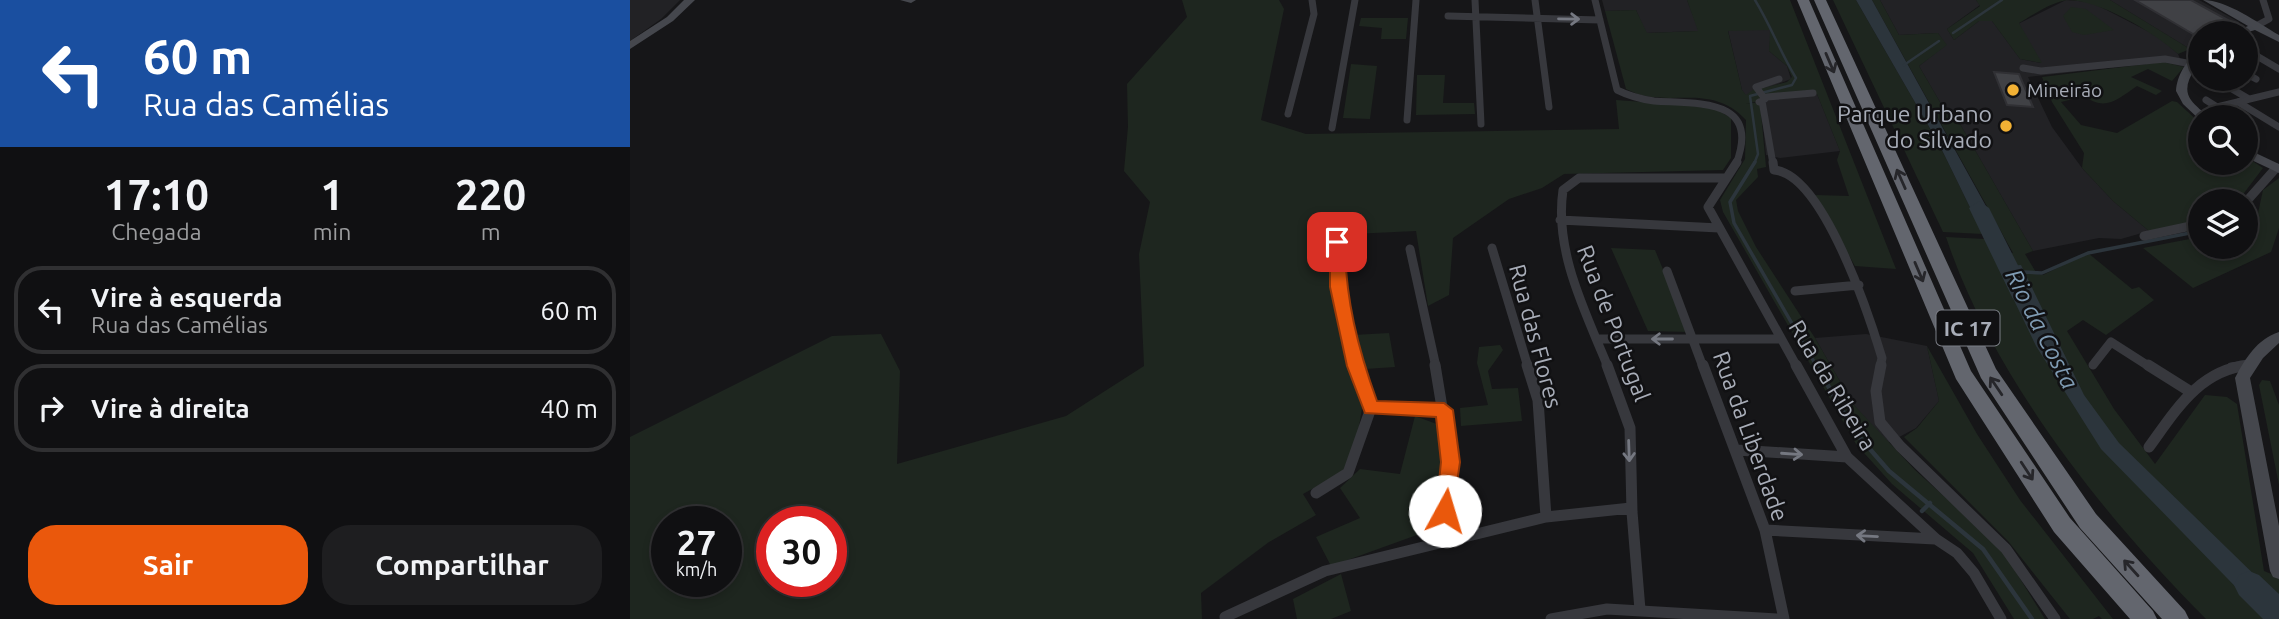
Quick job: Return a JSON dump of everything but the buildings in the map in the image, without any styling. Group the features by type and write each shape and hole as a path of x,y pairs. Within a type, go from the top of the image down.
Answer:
{"highway":[{"name":"IC 17","path":"1803,0 1963,374 2062,525 2145,619"},
{"name":"IC 17","path":"1820,0 1988,373 2088,521 2177,619"}],"street":[{"path":"630,46 670,19 690,0"},
{"path":"905,0 911,0"},
{"path":"1288,114 1314,14 1311,0"},
{"path":"1332,128 1355,0"},
{"path":"1407,120 1416,0"},
{"path":"1475,0 1481,124"},
{"path":"1535,0 1549,107"},
{"path":"1595,0 1614,85 1620,93 1639,99 1713,104 1728,109 1735,116 1738,122 1739,156 1725,178"},
{"path":"2208,0 2247,21"},
{"path":"2258,25 2269,19 2263,0"},
{"path":"2268,10 2279,12"},
{"path":"1448,16 1600,20"},
{"path":"2258,27 2279,39"},
{"path":"2258,57 2279,69"},
{"path":"2024,68 2041,71 2165,59 2188,63"},
{"path":"2188,77 2182,87 2183,95 2192,105"},
{"path":"1779,79 1758,86 1774,170 1786,171 1802,184 1849,262 1859,285 1882,358 1876,391 1880,422 1900,446 2006,549 2055,619"},
{"path":"2235,91 2249,99"},
{"path":"1761,97 1813,93"},
{"path":"2206,100 2217,107 2277,94"},
{"path":"2238,102 2279,127"},
{"path":"2258,159 2278,169 2258,190"},
{"name":"Rua de Portugal","path":"1640,610 1631,508 1628,418 1567,264 1560,220 1563,188 1570,180 1725,178"},
{"name":"Rua da Ribeira","path":"1725,178 1711,195 1708,207 1847,457 1936,540 1945,543 1969,565 2001,619"},
{"path":"1560,220 1719,228"},
{"path":"2144,236 2188,227"},
{"path":"1316,493 1348,473 1371,408 1356,366 1338,287 1337,242"},
{"name":"Rua das Flores","path":"1492,248 1538,400 1546,517"},
{"path":"1410,249 1444,410 1451,462 1441,542"},
{"name":"Rua da Liberdade","path":"1667,271 1737,450 1765,530 1784,619"},
{"path":"1795,291 1859,285"},
{"path":"2279,337 2271,340 2242,378 2242,393 2279,571"},
{"path":"1598,339 1779,339"},
{"path":"2093,365 2111,342 2191,392"},
{"path":"2149,447 2191,392 2227,367 2279,351"},
{"path":"1371,408 1444,410"},
{"path":"1737,450 1847,457"},
{"path":"1225,617 1325,572 1546,517 1631,508"},
{"path":"1765,530 1936,540"},
{"path":"1551,619 1607,609 1731,614 1777,619"}],"shaded area":[{"path":"630,0 680,0 661,19 630,41"},
{"path":"1182,0 1279,0 1284,9 1261,120 1306,134 1619,129 1616,100 1712,107 1731,118 1731,158 1723,170 1564,174 1542,188 1509,199 1453,238 1449,295 1428,306 1416,231 1332,235 1332,294 1362,408 1358,433 1343,472 1303,494 1316,515 1269,542 1201,593 1202,619 630,619 630,437 832,336 881,334 900,371 897,464 1066,416 1144,366 1139,254 1150,202 1124,171 1128,127 1127,84 1187,17"},
{"path":"1602,0 1687,0 1699,31 1646,33 1636,10 1605,11"},
{"path":"1687,0 1790,0 1896,269 1855,266 1815,195 1849,196 1837,160 1840,151 1817,94 1765,95 1759,89 1787,82 1792,77 1787,66 1769,51 1770,30 1728,31 1742,90 1746,95 1754,89 1760,96 1759,101 1745,104 1760,102 1766,167 1757,169 1758,177 1736,200 1738,211 1756,247 1815,338 1853,404 1915,470 2001,548 2045,619 2014,619 1973,553 1892,484 1856,444 1723,212 1720,200 1745,159 1746,120 1732,108 1717,101 1641,95 1626,89 1605,11 1636,10 1647,33 1698,31"},
{"path":"1833,0 1856,0 1939,144 1983,234 1943,232"},
{"path":"1872,0 1880,0 1899,35 1938,33 1947,45 1919,66 1951,121 1960,124 2033,251 2025,254 2037,274 2043,275 2088,253 2132,289 2139,287 2154,300 2106,335 2083,320 2067,331 2114,409 2155,464 2205,395 2227,397 2237,404 2264,571 2279,577 2279,619 2206,619 2167,579 2091,490 2022,392 1966,289 1946,237 1985,239 1991,252 2013,253"},
{"name":"Parque Urbano do Silvado","path":"1880,0 1976,0 1980,5 1947,29 1954,40 1979,21 1992,21 2020,59 2041,63 2018,24 2066,0 2091,2 2159,37 2178,54 2184,67 2163,62 2028,77 2052,127 2082,168 2113,201 2149,231 2121,239 2099,238 2033,251 1960,124 1951,121 1919,66 1946,45 1938,33 1899,35"},
{"path":"1976,0 2068,0 2049,6 2019,23 2042,63 2020,59 1992,21 1979,21 1954,40 1947,29 1980,6"},
{"path":"2068,0 2110,0 2188,50 2178,54 2126,19 2081,1"},
{"path":"2110,0 2199,0 2237,21 2188,21 2188,48"},
{"path":"2071,7 2086,9 2114,30 2084,35 2072,32 2063,16"},
{"path":"1361,18 1408,18 1406,39 1381,39 1382,28 1359,26"},
{"path":"1728,30 1771,30 1769,51 1787,66 1791,79 1746,96 1742,90"},
{"path":"2163,62 2184,67 2172,81 2148,69 2131,77 2162,91 2156,95 2137,86 2111,102 2099,103 2085,96 2061,102 2081,125 2117,133 2172,101 2177,102 2188,112 2188,175 2258,175 2247,189 2188,189 2188,223 2149,231 2113,201 2082,168 2084,153 2052,102 2042,77"},
{"path":"1351,64 1377,66 1370,119 1343,118"},
{"path":"1417,75 1445,75 1443,103 1474,103 1475,114 1416,115"},
{"path":"1817,94 1840,151 1780,158 1766,155 1760,96"},
{"path":"2279,178 2279,228 2271,252 2258,258 2258,213 2263,190"},
{"path":"2188,239 2188,259 2256,259 2193,288 2143,248"},
{"path":"1611,248 1655,250 1689,332 1648,331"},
{"path":"1389,333 1395,367 1365,369 1353,335"},
{"path":"1866,334 1927,346 1939,401 1916,428 1888,443 1853,404 1815,338"},
{"path":"1500,345 1503,350 1488,371 1492,389 1518,388 1522,421 1461,426 1460,408 1488,405 1477,363 1479,347"},
{"path":"1927,346 1977,434 2020,500 2113,619 2102,619 2099,616 2093,619 2070,619 2008,541 1904,437 1917,428 1939,401"},
{"path":"2262,380 2270,381 2279,405 2279,485 2259,385"},
{"path":"1415,416 1442,426 1441,506 1428,531 1331,566 1316,537 1360,518 1340,488 1360,469 1400,474"},
{"path":"1341,574 1351,611 1331,619 1297,619 1293,599"}],"water":[{"path":"1856,0 1872,0 2002,235 1983,234 1939,144"},
{"path":"2021,265 2084,395 2119,443 2266,586 2272,619 2267,619 2101,449 2036,346 1998,267"}],"waterway":[{"path":"1754,163 1758,154 1750,96 1792,85 1796,78 1755,0"},
{"path":"1953,33 2002,0"},
{"path":"1904,65 1939,41"},
{"path":"1754,163 1730,202 1734,223 1817,367"},
{"name":"Rio da Costa","path":"1979,208 2021,293"},
{"path":"2022,272 2042,273 2088,253 2188,233"},
{"path":"1816,365 1855,432 1889,471 1929,504"},
{"path":"1922,511 1929,504"},
{"path":"1929,504 1983,549 2032,619"},
{"name":"Rio da Costa","path":"2249,585 2279,614"}],"place":[{"name":"Mineirão","path":"2013,90"},
{"name":"Parque Urbano do Silvado","path":"2006,126"}],"route":[{"path":"1337,242 1338,287 1356,366 1371,408 1444,410 1451,462 1445,511"}]}
